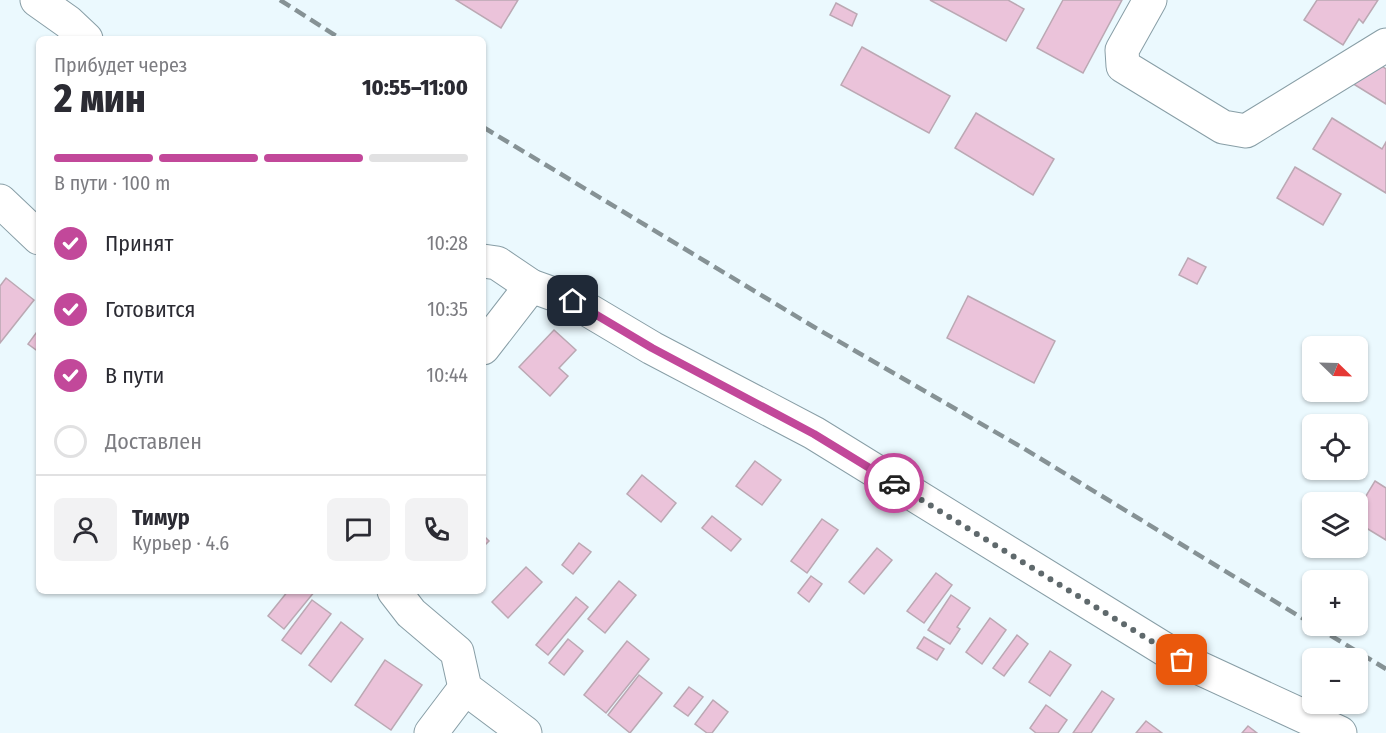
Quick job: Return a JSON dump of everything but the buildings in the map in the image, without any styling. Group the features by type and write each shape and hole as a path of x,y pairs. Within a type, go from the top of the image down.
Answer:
{"street":[{"path":"37,0 68,22 83,36"},
{"path":"1150,0 1122,51 1123,66 1223,127 1246,131 1386,45"},
{"path":"0,201 36,235"},
{"path":"486,261 496,263 531,286 573,301 652,348 814,434 1182,660 1340,733"},
{"path":"486,344 531,286"},
{"path":"396,594 411,613 457,652 465,688 525,733"},
{"path":"431,733 465,688"}],"railway":[{"path":"280,0 336,36"},
{"path":"486,129 814,327 1023,448 1302,618"},
{"path":"1332,636 1386,669"}],"way so far":[{"path":"894,483 1182,660"}],"route":[{"path":"573,301 652,348 814,434 894,483"}]}
